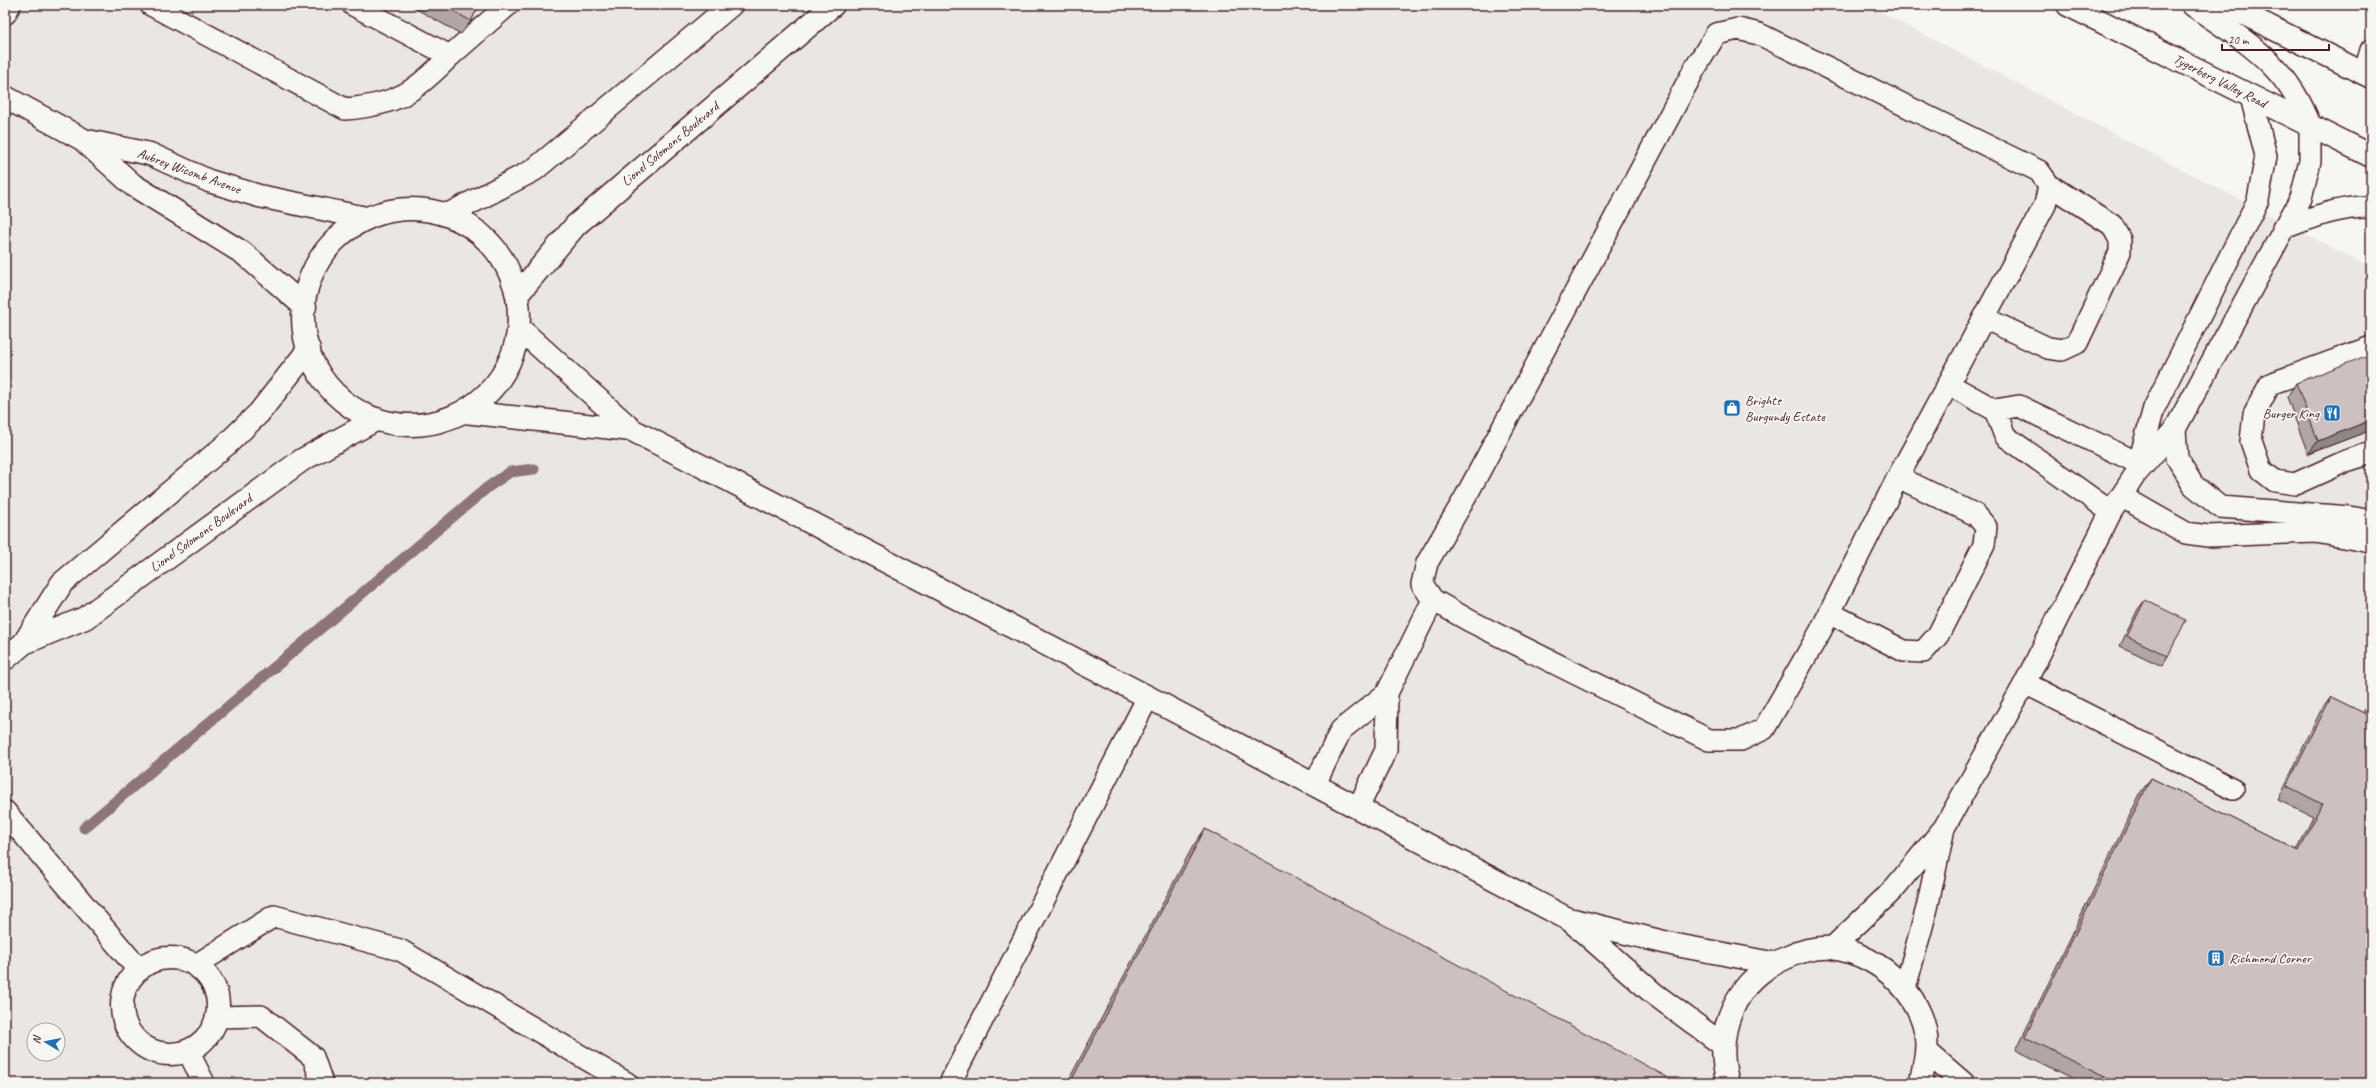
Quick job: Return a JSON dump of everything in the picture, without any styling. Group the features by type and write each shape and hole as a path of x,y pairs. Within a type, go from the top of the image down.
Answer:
{"street":[{"path":"450,214 534,170 731,5"},
{"name":"Lionel Solomons Boulevard","path":"518,294 576,224 833,5"},
{"name":"Tygerberg Valley Road","path":"2068,5 2371,156"},
{"path":"2193,5 2272,62 2301,102 2310,126"},
{"path":"2226,5 2368,76 2371,96"},
{"name":"Aubrey Wicomb Avenue","path":"5,98 82,140 133,184 243,253 305,307"},
{"name":"Aubrey Wicomb Avenue","path":"82,140 150,154 209,182 259,196 366,218"},
{"path":"413,207 450,214 482,233 505,262 518,294 519,328 510,362 491,391 464,412 432,424 397,425 364,415 336,395 315,368 304,332 305,295 318,260 343,232 366,218 391,210 413,207"},
{"path":"519,328 632,430 1315,784 1570,920 1653,994 1723,1045"},
{"name":"Lionel Solomons Boulevard","path":"5,659 24,643 62,583 228,444 259,413 309,349"},
{"path":"464,412 632,430"},
{"name":"Lionel Solomons Boulevard","path":"24,643 85,618 302,460 377,419"},
{"path":"5,812 139,970"},
{"path":"1570,920 1676,945 1772,963"},
{"path":"1728,1083 1724,1067 1723,1045 1730,1013 1746,985 1772,963 1801,951 1832,948 1873,960 1905,988 1920,1015 1925,1029 1927,1052 1921,1083"},
{"path":"167,958 182,960 196,965 207,975 214,988 218,1002 217,1017 211,1031 201,1043 188,1051 174,1054 159,1053 145,1047 134,1037 126,1024 122,1010 124,995 129,981 139,970 152,961 167,958"},
{"path":"1927,1052 1963,1083"}],"lane":[{"path":"5,14 10,5"},
{"path":"151,5 345,109 374,107 401,97 426,81 450,56 508,5"},
{"path":"353,5 450,56"},
{"path":"1984,318 2048,348 2062,350 2077,343 2120,252 2120,240 2112,225 2049,185 2039,171 1759,34 1738,29 1716,34 1694,70 1465,498 1427,563 1422,584 1433,600 1470,621 1709,740 1741,740 1764,729 1830,613 1898,477 2045,205 2049,185"},
{"path":"2368,76 2371,50"},
{"path":"2137,469 2154,408 2258,200 2266,156 2251,97"},
{"path":"1832,948 1892,891 1944,828 2025,683 2116,504 2137,469 2174,429 2283,228 2301,198 2310,161 2310,126"},
{"path":"2283,228 2317,215 2350,208 2371,207"},
{"path":"2371,347 2270,384 2254,414 2251,441 2261,470 2275,481 2295,484 2346,461 2371,454"},
{"path":"1948,384 1995,410 2019,406 2137,469"},
{"path":"1995,410 2005,436 2116,504 2186,534 2208,536 2316,532 2371,542"},
{"path":"2174,429 2177,458 2193,485 2220,507 2350,517 2371,521"},
{"path":"1830,613 1904,651 1923,652 1938,635 1984,545 1986,527 1976,515 1898,477"},
{"path":"1315,784 1341,730 1387,693 1433,600"},
{"path":"2025,683 2233,789"},
{"path":"1358,808 1386,750 1387,693"},
{"path":"950,1083 1148,697"},
{"path":"1905,988 1927,908 1944,828"},
{"path":"196,965 274,916 400,950 627,1083"},
{"path":"217,1017 261,1016 313,1057 322,1083"},
{"path":"188,1051 204,1083"}],"shaded area":[{"path":"5,5 1867,5 2371,268 2371,1083 5,1083"}],"building":[{"path":"443,5 479,5 471,21"},
{"name":"Burger King","path":"2371,354 2371,420 2318,441 2296,383"},
{"path":"2145,600 2186,620 2168,656 2127,636"},
{"name":"Richmond Corner","path":"2331,697 2366,714 2371,703 2371,1083 2119,1083 2025,1037 2151,778 2299,851 2322,804 2287,786"},
{"path":"1205,829 1667,1077 1664,1083 1070,1083"}],"waterway":[{"path":"84,828 488,487 510,472 534,469"}],"place":[{"name":"Brights Burgundy Estate","path":"1732,408"},
{"name":"Burger King","path":"2332,413"},
{"name":"Richmond Corner","path":"2216,958"}]}
